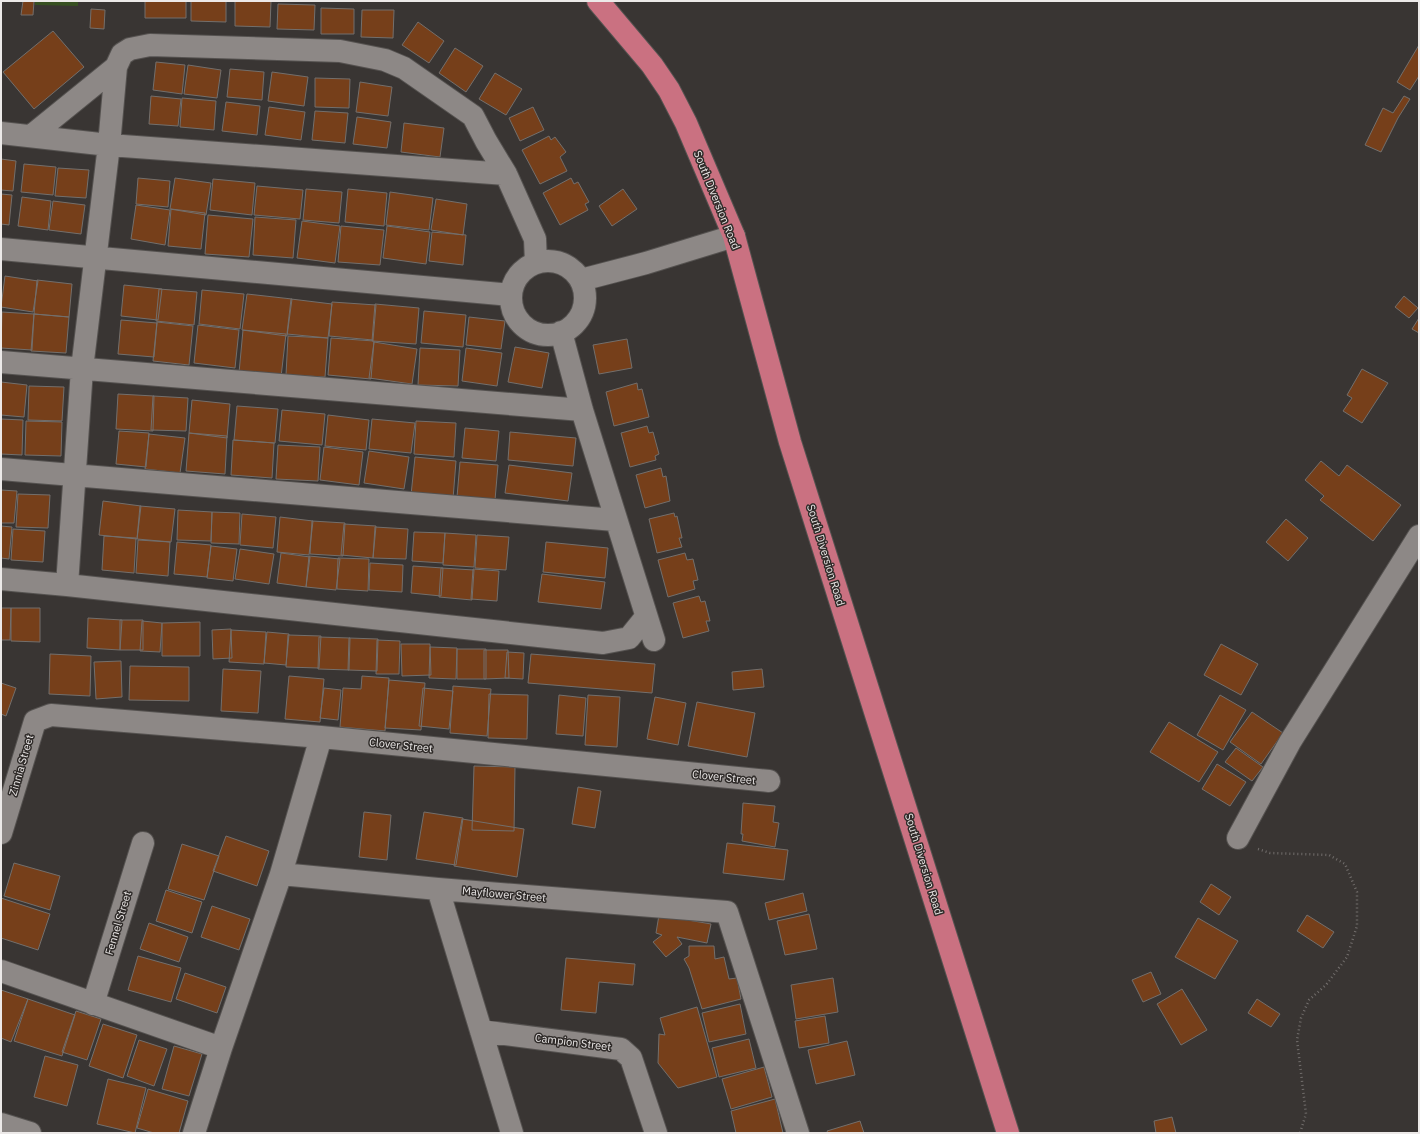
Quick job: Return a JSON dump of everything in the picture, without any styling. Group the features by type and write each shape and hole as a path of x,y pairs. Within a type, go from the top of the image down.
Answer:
{"main road":[{"name":"South Diversion Road","path":"598,1 652,66 669,90 686,123 734,236 790,442 1008,1133"}],"street":[{"path":"67,585 82,369 109,145 116,67 122,54 130,49 150,45 340,51 386,60 404,68 474,116 486,141 506,174 535,239 536,263"},
{"path":"30,136 116,67"},
{"path":"1,133 109,145 506,174"},
{"path":"581,280 646,264 734,236"},
{"path":"1,249 511,295"},
{"path":"545,261 566,265 574,271 581,280 585,300 583,310 574,323 561,332 546,334 530,330 522,324 516,315 512,306 511,295 513,285 518,276 526,268 536,263 545,261"},
{"path":"561,332 582,410 615,520 654,640"},
{"path":"1,362 582,410"},
{"path":"1,468 615,520"},
{"path":"1238,838 1290,742 1419,536"},
{"path":"1,579 603,643 629,638 646,616"},
{"name":"Clover Street","path":"35,721 51,715 321,737 768,781"},
{"name":"Zinnia Street","path":"1,833 35,721"},
{"path":"194,1133 221,1048 281,874 321,737"},
{"name":"Fennel Street","path":"93,1004 143,843"},
{"name":"Mayflower Street","path":"281,874 438,889 727,912 798,1133"},
{"path":"438,889 512,1133"},
{"path":"1,971 221,1048"},
{"name":"Campion Street","path":"481,1031 621,1049 631,1058 656,1133"},
{"path":"1,1124 30,1133"}],"path":[{"path":"1238,838 1253,848 1270,853 1328,854 1345,864 1357,892 1357,926 1347,957 1326,985 1309,1000 1301,1018 1298,1040 1306,1114 1300,1133"}],"green space":[{"path":"35,1 78,1 78,6 35,5"}],"building":[{"path":"23,1 34,1 33,15 21,15"},
{"path":"145,1 186,1 186,18 145,18"},
{"path":"191,1 226,1 226,22 191,21"},
{"path":"235,1 271,1 270,27 235,26"},
{"path":"278,4 315,5 314,30 277,29"},
{"path":"321,8 354,9 354,34 321,34"},
{"path":"91,9 105,10 104,29 90,28"},
{"path":"362,10 394,10 393,38 361,37"},
{"path":"418,22 444,41 429,63 402,45"},
{"path":"53,31 84,67 34,109 3,72"},
{"path":"1419,45 1419,76 1410,90 1397,82"},
{"path":"455,48 483,66 466,92 439,73"},
{"path":"156,62 185,65 182,94 153,90"},
{"path":"188,65 221,70 217,98 184,94"},
{"path":"230,69 264,72 262,100 227,97"},
{"path":"272,72 308,77 304,106 268,101"},
{"path":"495,73 522,89 506,115 479,99"},
{"path":"315,78 350,79 349,108 315,107"},
{"path":"360,82 392,87 388,116 356,112"},
{"path":"151,96 181,99 178,126 149,124"},
{"path":"1404,96 1410,99 1398,118 1381,152 1365,145 1383,108 1393,113"},
{"path":"182,98 216,101 214,130 180,127"},
{"path":"226,102 260,106 257,135 222,131"},
{"path":"269,107 305,112 301,140 265,135"},
{"path":"533,107 544,130 520,141 509,118"},
{"path":"315,111 348,113 345,143 312,140"},
{"path":"357,117 391,122 387,148 353,144"},
{"path":"404,123 444,128 440,157 401,152"},
{"path":"549,136 551,140 555,137 566,152 560,157 567,171 540,184 522,150"},
{"path":"1,159 16,161 13,191 1,190"},
{"path":"24,164 56,167 53,195 21,192"},
{"path":"58,168 89,170 86,198 55,196"},
{"path":"138,178 170,181 168,207 136,204"},
{"path":"175,178 211,183 206,215 170,209"},
{"path":"571,178 574,184 578,182 589,202 585,204 588,210 560,225 543,193"},
{"path":"213,179 255,183 252,215 210,210"},
{"path":"257,186 303,190 300,219 254,215"},
{"path":"306,189 342,192 339,223 303,220"},
{"path":"348,189 387,193 384,226 345,222"},
{"path":"623,189 637,209 612,226 599,206"},
{"path":"390,192 433,198 429,230 386,225"},
{"path":"1,194 12,195 9,225 1,224"},
{"path":"22,197 51,201 48,230 18,226"},
{"path":"436,199 467,204 463,235 431,230"},
{"path":"53,201 85,205 81,234 49,230"},
{"path":"136,205 170,210 165,245 131,239"},
{"path":"171,209 205,213 201,249 168,246"},
{"path":"208,215 253,219 249,257 205,254"},
{"path":"255,217 296,220 293,258 253,255"},
{"path":"302,221 340,226 335,263 297,258"},
{"path":"341,226 384,230 380,265 338,262"},
{"path":"387,226 430,232 426,264 383,258"},
{"path":"432,232 466,235 463,265 429,261"},
{"path":"5,276 38,281 33,312 1,307"},
{"path":"37,280 72,284 69,317 34,314"},
{"path":"124,285 162,289 158,320 121,316"},
{"path":"159,289 197,292 194,325 156,321"},
{"path":"202,290 244,294 240,329 199,324"},
{"path":"247,294 292,299 287,336 242,330"},
{"path":"1404,296 1418,308 1409,318 1395,307"},
{"path":"291,299 332,304 328,338 287,334"},
{"path":"332,302 376,305 373,340 329,336"},
{"path":"375,304 419,308 416,344 372,341"},
{"path":"424,311 466,315 463,347 421,343"},
{"path":"2,312 34,314 32,350 1,348"},
{"path":"34,314 69,317 66,353 31,351"},
{"path":"469,317 505,321 501,349 466,345"},
{"path":"1419,318 1419,333 1412,329"},
{"path":"121,320 157,323 154,357 118,354"},
{"path":"157,322 193,326 189,365 153,361"},
{"path":"198,325 239,330 235,368 194,363"},
{"path":"243,330 286,334 281,377 239,373"},
{"path":"288,336 328,338 325,377 286,375"},
{"path":"331,338 374,341 371,379 328,375"},
{"path":"627,339 632,368 599,374 593,345"},
{"path":"374,342 417,349 412,384 369,378"},
{"path":"515,347 549,353 542,388 508,382"},
{"path":"420,348 460,350 458,386 418,385"},
{"path":"466,348 502,353 497,386 462,381"},
{"path":"1362,369 1388,383 1362,423 1343,411 1352,398 1347,395"},
{"path":"1,382 27,385 24,417 1,415"},
{"path":"637,383 638,390 642,389 649,417 614,426 606,392"},
{"path":"29,386 64,387 62,421 28,420"},
{"path":"118,394 154,396 153,431 116,429"},
{"path":"153,396 188,398 186,431 151,430"},
{"path":"192,400 230,404 227,438 189,433"},
{"path":"237,406 278,409 275,443 234,440"},
{"path":"282,410 325,414 322,445 279,441"},
{"path":"328,415 369,420 366,450 325,446"},
{"path":"1,419 23,420 22,455 1,454"},
{"path":"372,419 415,423 411,453 369,449"},
{"path":"26,421 62,422 61,456 25,455"},
{"path":"416,421 456,423 454,457 414,454"},
{"path":"647,426 649,433 653,432 659,454 655,456 656,460 630,467 621,433"},
{"path":"465,428 499,431 496,461 462,458"},
{"path":"119,431 149,433 146,467 116,464"},
{"path":"510,432 576,438 573,466 508,460"},
{"path":"189,433 227,436 225,474 186,471"},
{"path":"149,434 185,438 180,473 145,469"},
{"path":"233,440 274,443 272,478 231,475"},
{"path":"278,445 320,447 318,481 276,479"},
{"path":"324,447 363,452 359,485 320,480"},
{"path":"369,451 409,457 404,489 364,483"},
{"path":"415,457 456,461 453,499 411,495"},
{"path":"1321,461 1339,476 1347,465 1401,505 1373,541 1320,500 1324,496 1305,480"},
{"path":"460,462 498,465 495,500 457,497"},
{"path":"509,465 572,473 568,501 505,493"},
{"path":"661,468 663,477 666,476 670,501 645,508 636,475"},
{"path":"1,490 17,491 14,523 1,523"},
{"path":"18,494 50,495 48,528 16,527"},
{"path":"103,501 141,506 137,539 99,535"},
{"path":"140,506 175,509 171,542 137,539"},
{"path":"178,510 212,512 211,541 177,540"},
{"path":"212,512 240,513 239,544 211,543"},
{"path":"674,513 675,517 677,516 682,538 679,538 682,547 657,553 649,519"},
{"path":"242,514 276,517 273,548 240,545"},
{"path":"280,517 313,521 309,555 277,552"},
{"path":"1286,519 1308,538 1288,561 1266,542"},
{"path":"312,521 345,523 343,556 310,554"},
{"path":"344,524 376,526 373,558 341,555"},
{"path":"1,526 12,527 9,559 1,558"},
{"path":"375,527 408,529 406,559 373,558"},
{"path":"13,529 45,531 43,562 11,560"},
{"path":"414,532 445,533 443,563 412,561"},
{"path":"445,533 476,535 474,567 443,565"},
{"path":"477,535 509,537 506,570 475,568"},
{"path":"104,536 136,538 134,573 102,570"},
{"path":"138,540 170,542 168,576 136,573"},
{"path":"177,542 211,545 207,577 174,574"},
{"path":"546,542 608,548 605,578 543,572"},
{"path":"211,546 237,549 233,581 207,578"},
{"path":"240,549 274,554 269,584 235,579"},
{"path":"281,553 310,557 306,587 277,583"},
{"path":"685,553 687,560 693,559 698,580 693,581 695,589 668,597 658,560"},
{"path":"309,556 340,559 336,590 306,587"},
{"path":"338,558 369,559 368,591 337,589"},
{"path":"370,563 403,565 402,592 369,590"},
{"path":"413,566 443,568 441,596 411,593"},
{"path":"441,568 474,570 472,600 439,597"},
{"path":"473,569 499,571 497,601 471,599"},
{"path":"542,574 605,582 601,609 538,602"},
{"path":"699,596 701,602 705,601 710,621 706,621 709,631 683,638 673,603"},
{"path":"1,608 11,608 10,640 1,640"},
{"path":"11,608 40,608 40,642 11,641"},
{"path":"88,618 122,620 120,650 87,648"},
{"path":"120,620 143,620 143,650 120,650"},
{"path":"142,621 162,623 160,652 140,651"},
{"path":"200,622 200,656 162,656 162,623"},
{"path":"231,629 232,658 213,659 212,630"},
{"path":"231,630 266,632 264,664 229,662"},
{"path":"267,632 289,634 286,665 264,663"},
{"path":"288,635 321,636 319,668 286,667"},
{"path":"319,637 350,638 349,670 318,669"},
{"path":"349,638 378,639 377,671 348,670"},
{"path":"377,640 400,641 399,674 376,674"},
{"path":"401,644 430,644 431,675 402,676"},
{"path":"1221,644 1258,664 1241,695 1204,675"},
{"path":"430,647 457,648 456,679 429,678"},
{"path":"457,649 486,649 486,679 457,679"},
{"path":"484,650 508,650 509,678 484,679"},
{"path":"507,652 524,653 523,679 505,678"},
{"path":"50,654 91,656 90,696 49,694"},
{"path":"531,654 655,664 652,693 528,683"},
{"path":"121,661 122,697 96,699 94,662"},
{"path":"130,666 189,667 189,701 129,700"},
{"path":"223,669 261,671 258,713 221,711"},
{"path":"762,669 764,687 733,690 732,672"},
{"path":"289,676 324,679 320,722 285,719"},
{"path":"362,676 389,678 385,731 340,727 343,688 361,689"},
{"path":"389,680 425,683 421,730 385,728"},
{"path":"1,683 16,688 6,716 1,714"},
{"path":"453,686 491,689 487,736 450,733"},
{"path":"324,688 341,690 338,720 320,718"},
{"path":"423,688 453,691 449,729 419,726"},
{"path":"489,694 528,695 527,739 488,738"},
{"path":"559,695 586,698 583,736 556,734"},
{"path":"588,695 620,697 617,747 585,745"},
{"path":"1220,695 1246,710 1223,750 1197,735"},
{"path":"655,697 686,703 678,745 647,739"},
{"path":"697,702 755,713 747,757 688,746"},
{"path":"1252,712 1283,733 1261,764 1230,742"},
{"path":"1169,722 1218,752 1199,782 1150,752"},
{"path":"1236,748 1263,767 1252,781 1225,762"},
{"path":"1217,764 1246,782 1230,806 1202,789"},
{"path":"474,766 515,767 514,831 472,830"},
{"path":"578,787 601,791 595,828 572,824"},
{"path":"743,803 775,806 773,822 779,823 775,847 742,841"},
{"path":"364,812 391,815 387,860 359,857"},
{"path":"424,812 463,818 456,865 416,859"},
{"path":"462,819 524,829 517,877 454,866"},
{"path":"226,836 269,851 257,886 213,871"},
{"path":"727,843 788,850 784,880 723,873"},
{"path":"182,844 219,856 204,900 168,889"},
{"path":"14,863 60,876 50,910 4,896"},
{"path":"1211,884 1231,897 1219,915 1200,902"},
{"path":"166,890 202,902 192,933 156,921"},
{"path":"803,893 807,911 769,920 765,903"},
{"path":"1,898 50,914 38,950 1,938"},
{"path":"212,906 250,919 239,950 201,937"},
{"path":"809,914 817,949 785,955 777,921"},
{"path":"659,915 711,924 707,943 677,937 682,944 666,957 653,942 662,935 656,933"},
{"path":"1307,915 1334,932 1323,948 1297,931"},
{"path":"1198,918 1238,941 1215,979 1175,957"},
{"path":"149,923 188,937 179,962 140,949"},
{"path":"689,946 714,946 715,959 724,957 729,979 737,978 741,999 702,1009 689,968 684,959 689,956"},
{"path":"138,956 181,968 171,1002 128,990"},
{"path":"566,958 635,964 633,985 599,982 596,1013 561,1010"},
{"path":"1151,972 1161,994 1143,1002 1132,980"},
{"path":"185,973 226,987 217,1013 176,999"},
{"path":"833,978 838,1012 796,1019 791,985"},
{"path":"1182,989 1207,1030 1181,1045 1157,1004"},
{"path":"1,990 28,999 11,1042 1,1038"},
{"path":"28,999 75,1015 62,1056 14,1041"},
{"path":"1257,999 1280,1014 1271,1027 1248,1013"},
{"path":"740,1004 746,1034 709,1042 702,1013"},
{"path":"697,1007 717,1077 678,1088 658,1063 659,1034 665,1035 660,1018"},
{"path":"76,1011 101,1019 87,1060 62,1052"},
{"path":"825,1016 829,1043 799,1048 795,1021"},
{"path":"103,1024 137,1035 123,1078 89,1066"},
{"path":"749,1039 756,1068 719,1077 712,1048"},
{"path":"139,1040 167,1049 154,1086 127,1076"},
{"path":"847,1041 855,1075 816,1084 808,1050"},
{"path":"174,1046 202,1054 189,1096 162,1089"},
{"path":"45,1056 78,1065 67,1106 34,1097"},
{"path":"764,1067 772,1097 731,1109 722,1079"},
{"path":"108,1079 146,1088 135,1133 97,1124"},
{"path":"148,1089 188,1101 179,1133 154,1133 137,1128"},
{"path":"775,1099 783,1133 736,1133 731,1111"},
{"path":"1172,1117 1176,1133 1156,1133 1154,1121"},
{"path":"860,1121 864,1133 828,1133 827,1131"}]}
